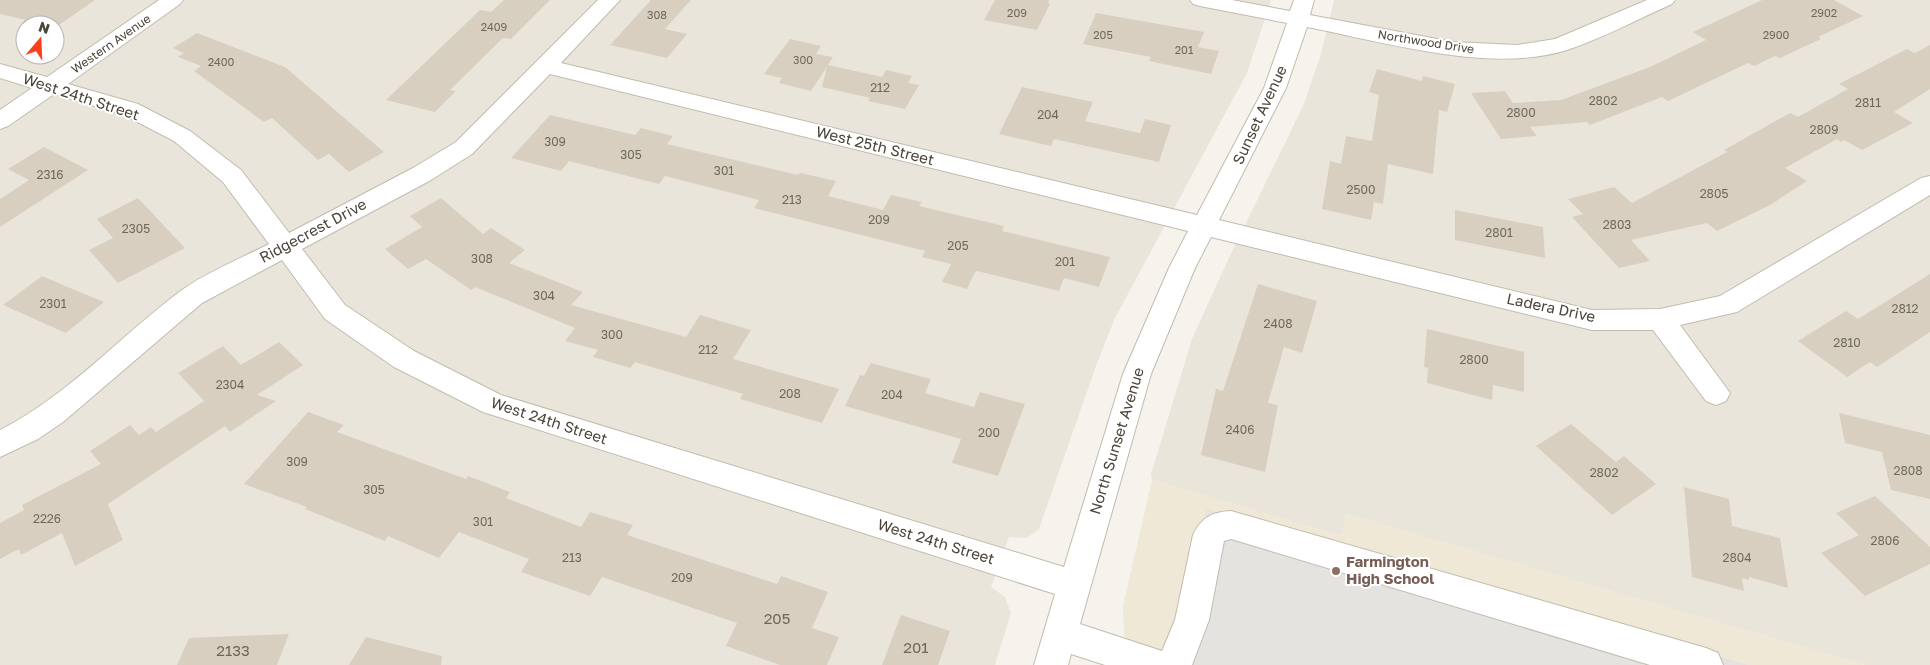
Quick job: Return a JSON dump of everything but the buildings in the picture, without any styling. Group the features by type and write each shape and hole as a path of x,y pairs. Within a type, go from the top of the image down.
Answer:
{"street":[{"name":"Western Avenue","path":"0,121 173,0"},
{"name":"Ridgecrest Drive","path":"0,444 43,422 76,396 168,315 194,296 284,246 422,174 464,148 610,0"},
{"name":"Northwood Drive","path":"1200,0 1301,10 1453,48 1517,52 1560,45 1665,0"},
{"name":"Sunset Avenue","path":"1205,226 1275,88 1301,10"},
{"name":"West 25th Street","path":"546,66 1205,226"},
{"name":"West 24th Street","path":"0,72 130,109 182,136 232,176 335,312 404,359 493,404 1074,585"},
{"name":"Ladera Drive","path":"1205,226 1592,320 1660,319 1727,305 1930,184"},
{"name":"North Sunset Avenue","path":"1055,650 1137,374 1168,298 1205,226"},
{"path":"1660,319 1716,393"},
{"path":"1173,665 1183,652 1187,638 1209,535 1216,526 1231,525 1706,665"},
{"path":"1055,650 1156,665"}],"shaded area":[{"path":"0,0 1271,0 1247,73 1115,318 1097,363 1039,529 1027,538 1009,537 991,587 1005,597 1011,613 995,665 0,665"},
{"path":"1334,0 1930,0 1930,665 1865,665 1346,514 1342,536 1152,480 1151,474 1192,339 1227,262 1304,104 1321,54"},
{"name":"Farmington High School","path":"1152,480 1342,536 1346,514 1865,665 1126,665 1123,606"},
{"name":"Farmington High School","path":"1207,509 1749,665 1167,665"}],"place":[{"name":"Farmington High School","path":"1336,571"}]}
